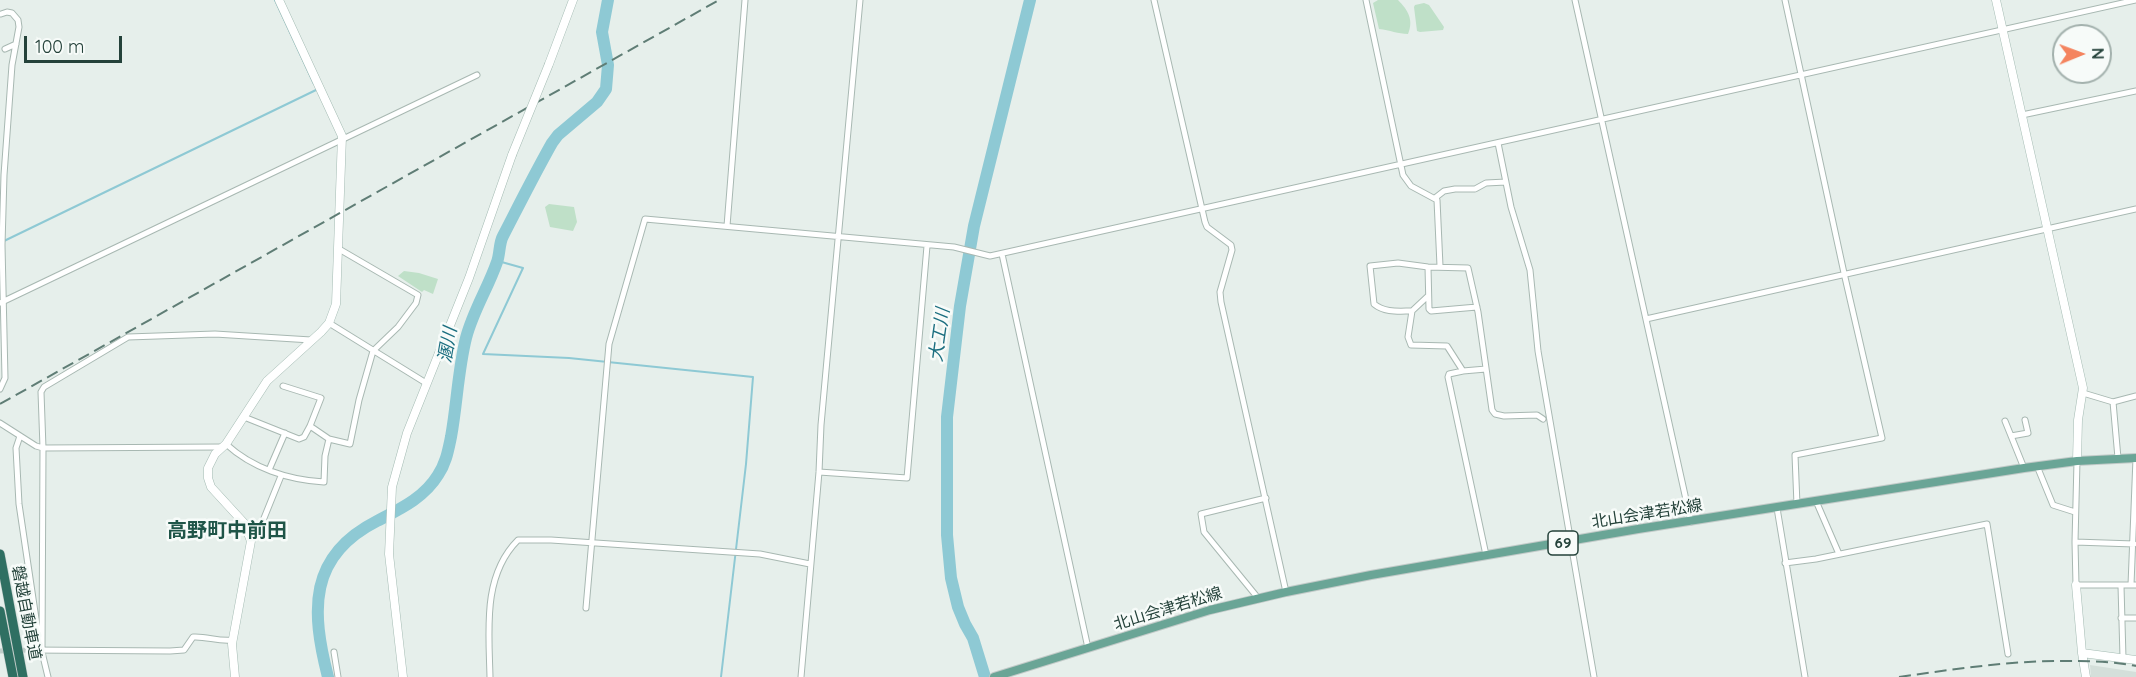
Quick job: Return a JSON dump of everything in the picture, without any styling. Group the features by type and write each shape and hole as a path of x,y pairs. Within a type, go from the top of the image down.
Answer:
{"highway":[{"name":"磐越自動車道","path":"0,554 23,677"},
{"name":"磐越自動車道","path":"0,611 13,677"}],"main road":[{"name":"北山会津若松線","path":"997,676 1210,610 1286,592 1486,555 2024,468 2078,460 2136,458"}],"street":[{"path":"251,541 244,523 214,493 209,484 208,468 267,381 329,323 336,304 339,249 342,140 338,123 279,0"},
{"path":"403,677 394,614 389,531 390,505 399,460 426,382 469,278 512,155 573,0"},
{"path":"727,226 745,0"},
{"path":"801,677 821,425 860,0"},
{"path":"1154,0 1207,227 1231,245 1232,250 1220,294 1286,592"},
{"path":"1366,0 1403,175 1411,186 1435,198 1437,205 1440,266"},
{"path":"1575,0 1691,522"},
{"path":"1785,0 1882,438 1795,455 1797,505"},
{"path":"1996,0 2082,381 2083,393 2078,420 2075,542 2076,585 2086,677"},
{"path":"586,608 609,344 645,219 963,249 990,256 2136,0"},
{"path":"0,389 5,378 1,302 8,108 19,27 18,20 12,13 1,14"},
{"path":"4,49 16,44"},
{"path":"1,302 477,75"},
{"path":"2022,114 2136,91"},
{"path":"1498,143 1530,270 1538,351 1594,677"},
{"path":"1435,198 1444,191 1475,189 1486,183 1506,182"},
{"path":"1646,319 2136,209"},
{"path":"819,472 907,478 927,246"},
{"path":"310,426 329,439 350,444 373,351 398,327 416,303 418,295 339,249"},
{"path":"1002,254 1088,649"},
{"path":"1412,311 1391,312 1378,308 1374,304 1370,266 1398,263 1428,267 1468,268 1477,307 1492,410 1495,414 1537,415 1543,419"},
{"path":"1428,267 1428,296 1431,311 1477,307"},
{"path":"1428,296 1412,311 1408,337 1411,345 1447,346 1463,371"},
{"path":"329,323 426,382"},
{"path":"42,651 41,392 44,387 128,337 215,334 311,340"},
{"path":"1486,369 1449,374 1448,384 1486,555"},
{"path":"244,417 299,439 304,438 321,398 284,386"},
{"path":"2083,393 2113,402 2136,396"},
{"path":"2113,402 2118,458"},
{"path":"2011,436 2028,433 2025,420"},
{"path":"2005,421 2024,468"},
{"path":"0,423 43,448 224,446 240,457 280,476 324,482 325,456 329,439"},
{"path":"269,470 285,433"},
{"path":"20,436 16,448 19,504 28,554 31,594 48,677"},
{"path":"2076,585 2133,585 2136,458"},
{"path":"2037,466 2053,505 2075,512"},
{"path":"235,677 233,640 251,541 260,528 280,476"},
{"path":"1258,598 1204,532 1201,514 1266,498"},
{"path":"1816,501 1839,554"},
{"path":"1777,508 1805,677"},
{"path":"1785,563 1987,524 2008,654"},
{"path":"490,677 491,598 499,571 510,548 518,540 760,554 810,564"},
{"path":"2075,542 2134,544"},
{"path":"2121,586 2123,658"},
{"path":"2121,618 2136,618"},
{"path":"31,651 170,651 184,650 193,637 200,636 218,641 233,640"},
{"path":"334,652 338,677"},
{"path":"2082,653 2136,660"}],"shaded area":[{"path":"2090,665 2136,672 2136,677 2091,677"}],"green space":[{"path":"1378,0 1398,0 1402,4 1410,20 1408,34 1379,29 1373,3"},
{"path":"1424,3 1429,5 1444,27 1443,30 1417,31 1414,7"},
{"path":"549,204 574,207 577,222 573,231 550,227 545,207"},
{"path":"404,271 438,279 433,294 424,290 422,292 398,276"}],"waterway":[{"path":"275,0 314,84"},
{"name":"溷川","path":"328,677 322,653 318,608 320,587 327,568 338,551 354,535 411,502 426,490 443,466 451,437 466,338 497,262 502,239 552,143 558,135 597,102 606,89 608,65 602,32 608,0"},
{"name":"大工川","path":"985,677 973,638 958,607 951,578 947,535 947,417 960,306 974,226 1030,0"},
{"path":"4,241 316,90"},
{"path":"498,261 523,268 483,354 569,358 753,377 746,464 721,677"}],"tunnel":[{"path":"0,651 31,650"}],"railway":[{"path":"0,404 719,0"},
{"path":"1899,677 2028,662 2088,661 2136,666"}],"district":[{"name":"高野町中前田","path":"227,531"}]}
